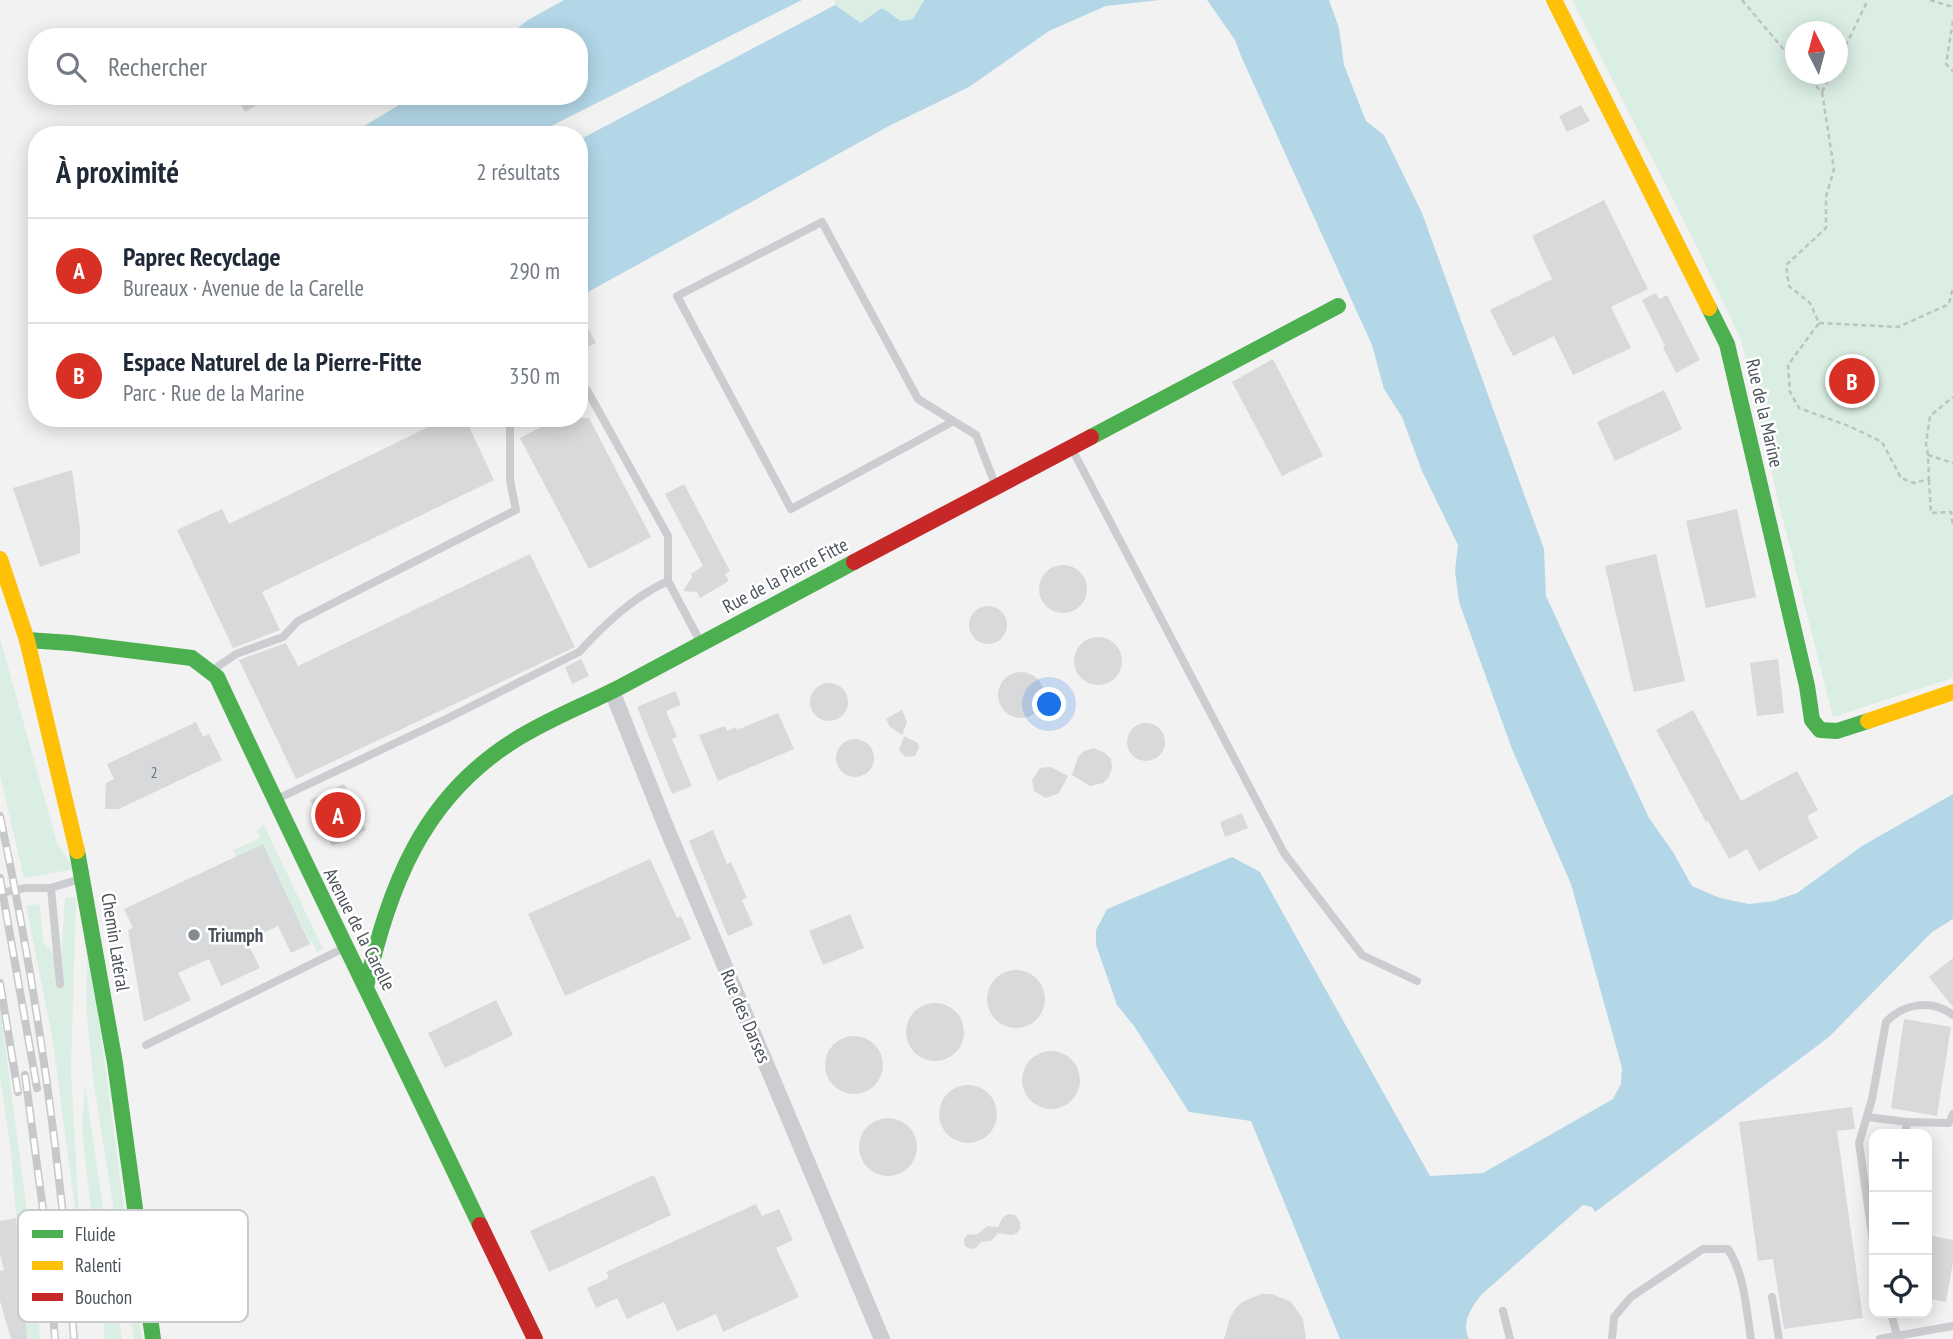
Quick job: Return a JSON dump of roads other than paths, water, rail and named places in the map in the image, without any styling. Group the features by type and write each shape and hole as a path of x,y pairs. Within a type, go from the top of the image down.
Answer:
{"street":[{"name":"Rue de la Marine","path":"1554,0 1727,344 1807,686 1812,726 1820,730 1837,731 1953,692"},
{"name":"Rue de la Pierre Fitte","path":"366,987 380,925 408,855 425,826 449,796 480,765 513,741 1338,306"},
{"name":"Chemin Latéral","path":"0,559 27,640 84,878 115,1063 135,1210"},
{"path":"27,640 192,658 212,671"},
{"name":"Avenue de la Carelle","path":"212,671 535,1339"},
{"name":"Rue des Darses","path":"612,691 669,835 882,1339"}],"lane":[{"path":"953,422 791,509 677,296 822,222 918,399 969,430 979,440 996,486"},
{"path":"588,392 668,536 668,581 701,643"},
{"path":"212,671 236,654 284,636 298,621 516,510 510,480 510,427"},
{"path":"1072,448 1284,853 1362,955 1417,981"},
{"path":"275,800 579,652 640,596 668,581"},
{"path":"0,893 26,888 51,888 84,878"},
{"path":"51,888 60,984"},
{"path":"146,1045 347,947"},
{"path":"1869,1214 1859,1143 1867,1117 1886,1022 1894,1013 1910,1006 1925,1004 1953,1015"},
{"path":"1867,1117 1949,1123 1953,1114"},
{"path":"1906,1129 1907,1122"},
{"path":"1612,1339 1614,1317 1631,1297 1703,1249 1728,1249 1734,1259 1741,1276 1751,1339"},
{"path":"1772,1297 1779,1339"},
{"path":"1503,1311 1510,1339"},
{"path":"1892,1318 1897,1336"},
{"path":"1880,1339 1953,1326"}],"water":[{"path":"564,0 802,0 551,126 364,126 399,105 588,105 588,28 518,28"},
{"path":"924,0 1160,0 1106,6 1049,31 969,87 889,126 588,292 588,135 835,5 861,23 882,8 901,21 913,19"},
{"path":"1207,0 1329,0 1339,28 1344,65 1366,121 1384,135 1422,213 1544,549 1546,596 1649,818 1673,852 1692,886 1720,898 1749,904 1774,901 1797,893 1862,846 1953,794 1953,919 1932,932 1829,1037 1595,1212 1592,1207 1583,1205 1481,1295 1467,1321 1469,1339 1340,1339 1251,1121 1189,1112 1134,1026 1117,1005 1096,945 1096,930 1107,909 1232,857 1260,872 1430,1176 1483,1173 1613,1099 1621,1084 1622,1068 1571,884 1512,749 1459,602 1455,571 1458,545 1422,471 1402,417 1384,389 1372,345 1235,40"}],"railway":[{"path":"0,816 36,1011 62,1210"},
{"path":"0,878 37,1088"},
{"path":"0,983 18,1092"},
{"path":"25,1075 43,1210"},
{"path":"54,1322 55,1339"},
{"path":"73,1322 74,1339"}],"place":[{"name":"Espace Naturel de la Pierre-Fitte","path":"1852,381"},
{"name":"Paprec Recyclage","path":"338,815"},
{"name":"Triumph","path":"194,935"}]}
